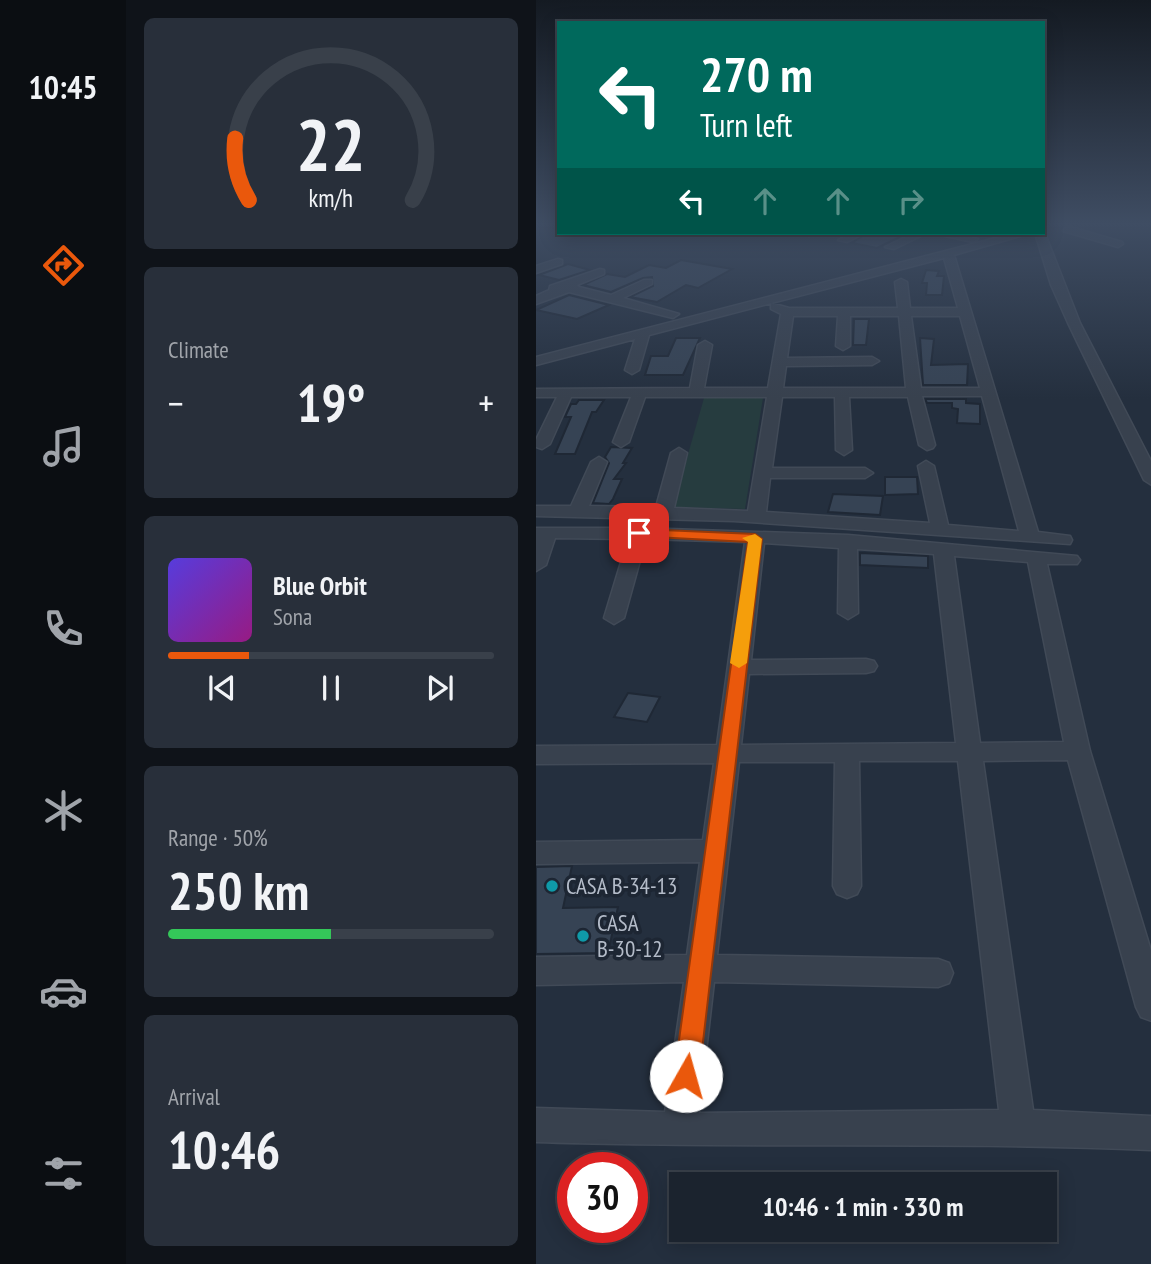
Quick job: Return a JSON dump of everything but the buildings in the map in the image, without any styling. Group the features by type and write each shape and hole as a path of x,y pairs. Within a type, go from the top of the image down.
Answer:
{"street":[{"path":"540,281 673,314"},
{"path":"536,300 578,281"},
{"path":"615,328 805,281"},
{"path":"536,361 841,281"},
{"path":"956,281 1033,547 1078,751 1151,1007"},
{"path":"1055,281 1151,480"},
{"path":"612,299 649,282"},
{"path":"901,282 914,392 927,445"},
{"path":"764,301 787,312 965,312"},
{"path":"680,1130 762,473 787,312"},
{"path":"843,346 844,312"},
{"path":"632,370 643,333"},
{"path":"696,394 705,345"},
{"path":"779,362 872,361"},
{"path":"536,393 987,392"},
{"path":"621,442 639,394"},
{"path":"842,394 844,450"},
{"path":"542,444 565,395"},
{"path":"664,512 679,453"},
{"path":"578,511 599,462"},
{"path":"926,466 941,539 1018,1128"},
{"path":"762,473 865,473"},
{"path":"536,512 664,512 848,541 941,539"},
{"path":"536,565 542,533 639,533 756,528 1033,547 1070,560"},
{"path":"614,618 639,533"},
{"path":"1033,547 1063,540"},
{"path":"848,541 848,613"},
{"path":"738,667 866,666"},
{"path":"536,755 1078,751"},
{"path":"847,754 847,886"},
{"path":"536,853 714,851"},
{"path":"536,971 699,968 938,973"},
{"path":"536,1125 680,1130 1018,1128 1151,1133"}],"green space":[{"path":"704,398 763,398 745,509 673,507"}],"slow traffic":[{"path":"739,663 755,539 749,538"}],"place":[{"name":"CASA B-34-13","path":"552,886"},
{"name":"CASA B-30-12","path":"583,936"}],"route":[{"path":"639,533 755,539 686,1076"}]}
